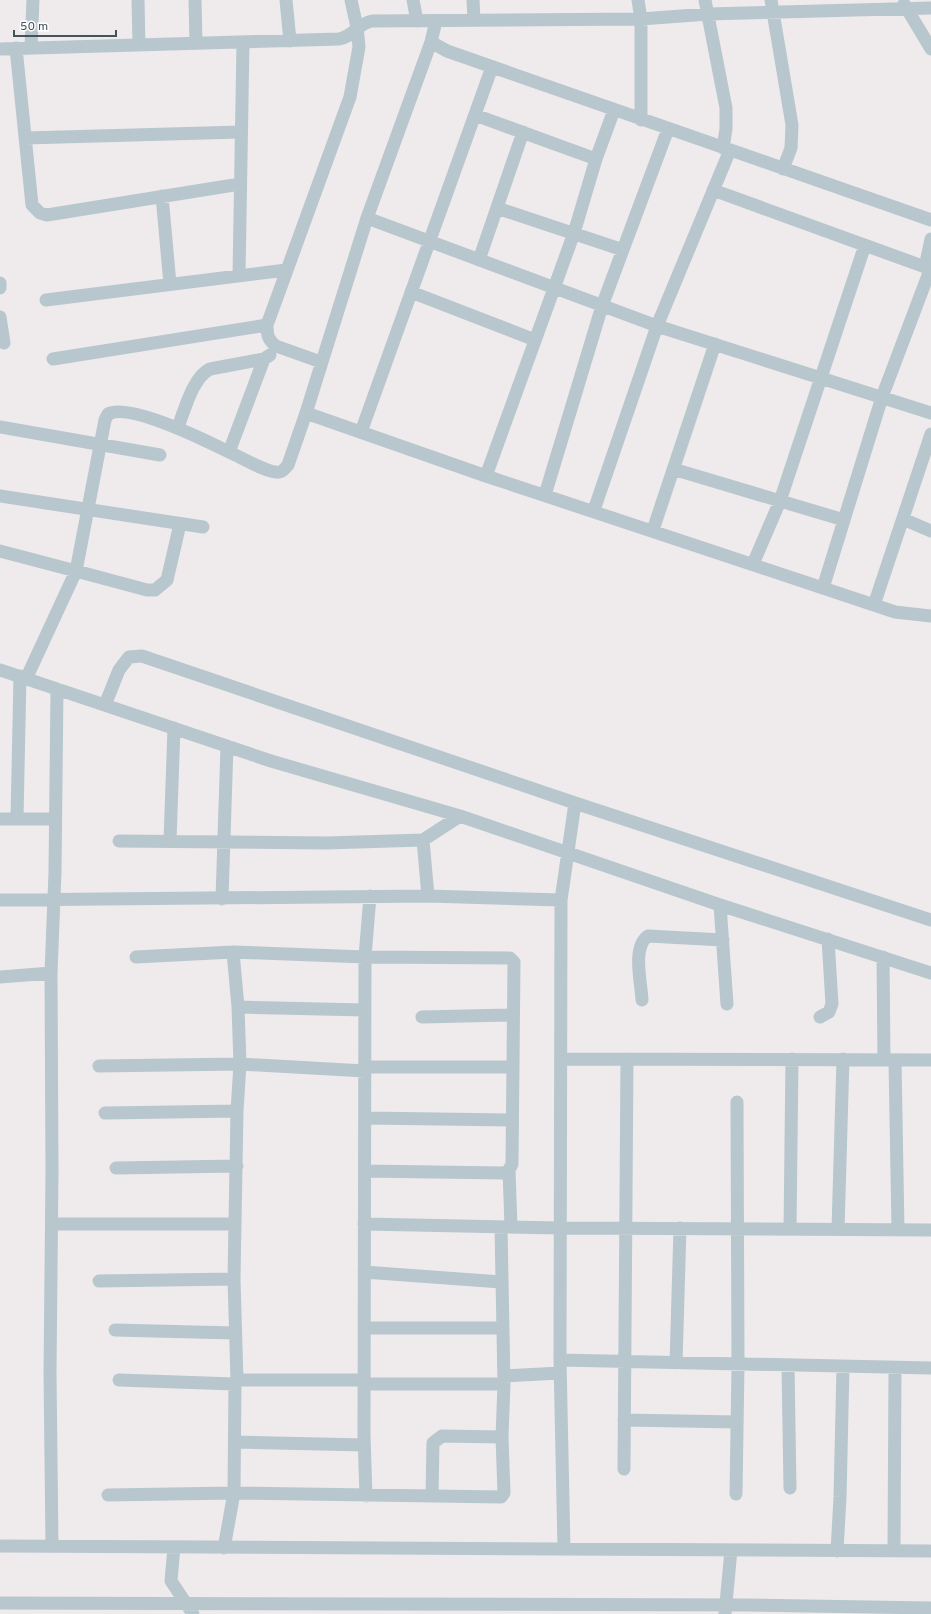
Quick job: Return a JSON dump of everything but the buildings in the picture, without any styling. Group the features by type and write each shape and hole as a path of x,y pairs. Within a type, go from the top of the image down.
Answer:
{"street":[{"path":"31,48 33,0"},
{"path":"138,0 139,45"},
{"path":"195,0 196,43"},
{"path":"286,0 290,41"},
{"path":"321,362 276,346 271,342 267,335 267,325 350,97 359,47 357,27 351,0"},
{"path":"413,0 417,21"},
{"path":"472,0 474,20"},
{"path":"638,0 641,19 641,120"},
{"path":"594,510 657,326 713,190 727,149 726,108 705,0"},
{"path":"904,4 931,49"},
{"path":"0,49 347,38 364,22 372,21 641,19 708,14 772,6 904,4 931,8"},
{"path":"772,6 792,125 790,148 783,169"},
{"path":"17,818 23,677 76,571 102,445 105,420 112,412 120,411 178,427 270,471 277,473 283,471 288,465 367,218 431,42 436,21"},
{"path":"239,276 243,42"},
{"path":"431,42 447,51 931,220"},
{"path":"16,48 32,205 40,214 47,215 240,184"},
{"path":"361,432 492,67"},
{"path":"486,476 574,233 596,159 614,110"},
{"path":"475,115 596,159"},
{"path":"545,495 602,306 668,129"},
{"path":"25,138 241,132"},
{"path":"479,260 523,132"},
{"path":"713,190 929,269"},
{"path":"162,196 170,284"},
{"path":"497,208 623,250"},
{"path":"367,218 657,326 931,413"},
{"path":"823,588 882,397 929,269 931,239"},
{"path":"753,564 780,501 865,245"},
{"path":"46,300 286,270"},
{"path":"0,283 0,288"},
{"path":"412,292 535,340"},
{"path":"0,318 4,343"},
{"path":"53,359 267,325"},
{"path":"653,530 714,344"},
{"path":"178,427 197,380 203,372 210,369 264,359 271,354 276,346"},
{"path":"229,452 264,359"},
{"path":"306,412 486,476 594,510 874,605 896,612 931,616"},
{"path":"0,427 160,455"},
{"path":"874,605 931,434"},
{"path":"673,469 844,520"},
{"path":"0,496 203,527"},
{"path":"902,519 931,531"},
{"path":"0,551 147,590 155,590 166,580 180,524"},
{"path":"105,705 118,670 129,657 142,656 575,803 931,920"},
{"path":"0,670 227,746 334,780 460,816 568,851 720,905 931,973"},
{"path":"52,1546 50,1373 52,1224 51,973 54,900 57,689"},
{"path":"170,841 174,728"},
{"path":"222,899 227,746"},
{"path":"564,1549 560,1367 561,900 575,803"},
{"path":"119,841 326,843 423,840 460,816"},
{"path":"0,819 55,819"},
{"path":"423,840 428,896"},
{"path":"366,1496 364,1445 365,957 370,896"},
{"path":"0,900 428,896 561,900"},
{"path":"720,905 727,1004"},
{"path":"642,1000 638,951 642,940 648,936 723,940"},
{"path":"820,1017 829,1012 832,1004 828,939"},
{"path":"224,1548 234,1493 236,1382 234,1279 237,1111 240,1064 238,1007 233,952"},
{"path":"108,1495 234,1493 501,1497 504,1493 502,1437 504,1380 502,1282 509,1170 512,1164 512,1015 514,962 510,958 365,957 233,952 136,957"},
{"path":"883,957 890,1060 898,1230"},
{"path":"0,977 51,973"},
{"path":"238,1007 365,1010"},
{"path":"422,1016 512,1015"},
{"path":"561,1059 931,1060"},
{"path":"624,1469 627,1059"},
{"path":"790,1229 792,1059"},
{"path":"838,1229 843,1059"},
{"path":"99,1066 240,1064 365,1069 512,1067"},
{"path":"736,1494 738,1365 737,1102"},
{"path":"105,1113 237,1111"},
{"path":"365,1118 511,1120"},
{"path":"116,1168 237,1166"},
{"path":"365,1171 504,1172 509,1170"},
{"path":"52,1224 236,1224"},
{"path":"364,1224 560,1228 931,1230"},
{"path":"676,1363 680,1228"},
{"path":"364,1272 502,1282"},
{"path":"99,1281 234,1279"},
{"path":"364,1328 502,1328"},
{"path":"115,1330 235,1333"},
{"path":"119,1380 236,1382 504,1380 560,1367 625,1362 931,1368"},
{"path":"788,1366 790,1488"},
{"path":"837,1551 840,1497 843,1367"},
{"path":"894,1551 895,1368"},
{"path":"624,1420 737,1422"},
{"path":"432,1496 433,1443 435,1440 442,1436 502,1437"},
{"path":"235,1442 364,1445"},
{"path":"0,1546 931,1551"},
{"path":"174,1547 171,1581 193,1614"},
{"path":"724,1609 731,1550"},
{"path":"0,1603 185,1603 457,1609 931,1608"}]}
